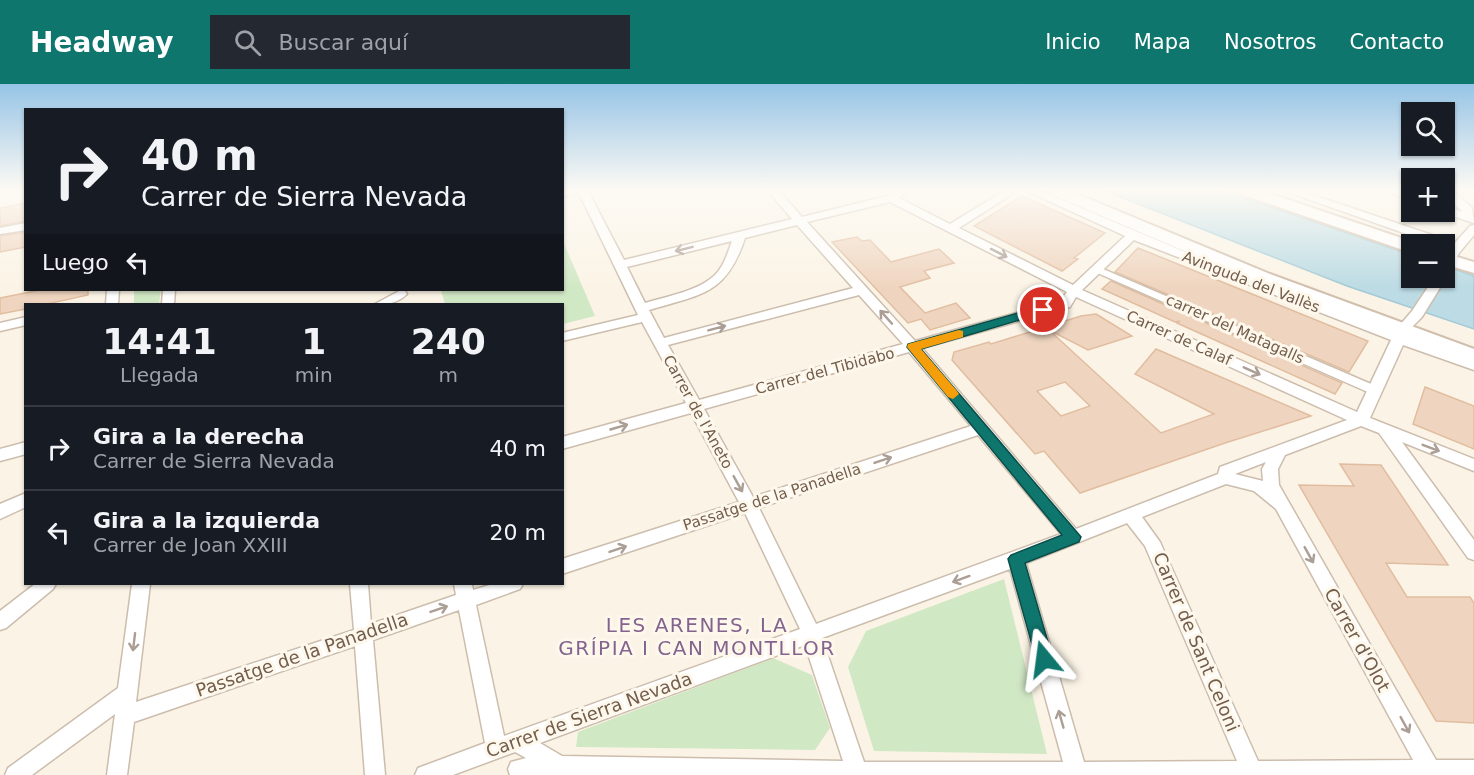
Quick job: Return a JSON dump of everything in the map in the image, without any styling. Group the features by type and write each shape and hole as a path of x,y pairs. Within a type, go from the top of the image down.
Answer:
{"main road":[{"name":"Avinguda del Vallès","path":"1128,223 1159,237 1406,326 1474,346"},
{"name":"Avinguda del Vallès","path":"1149,223 1406,326 1474,356"},
{"path":"1342,223 1401,243"},
{"path":"1367,223 1401,234"},
{"path":"1455,257 1474,258"},
{"path":"1455,260 1474,268"}],"street":[{"name":"Carrer de l'Aneto","path":"599,223 660,343 749,504 806,617 857,773"},
{"path":"620,265 786,223"},
{"path":"802,223 913,347 1073,537"},
{"name":"Carrer de Calaf","path":"943,223 1074,291 1360,420 1474,465"},
{"path":"951,228 959,223"},
{"name":"Avinguda del Vallès","path":"1105,223 1132,235 1406,326 1474,365"},
{"path":"1387,223 1419,234"},
{"path":"0,231 24,226"},
{"path":"1455,248 1474,228"},
{"path":"564,336 644,313 719,278 737,246 740,235"},
{"name":"Carrer del Tibidabo","path":"564,442 1065,304 1074,291 1132,235"},
{"name":"carrer del Matagalls","path":"1096,269 1374,390"},
{"path":"1360,420 1406,326 1433,288"},
{"path":"660,343 862,290"},
{"path":"384,303 401,296"},
{"path":"0,327 24,321"},
{"name":"Carrer de Sierra Nevada","path":"425,775 1016,559 1225,478 1227,471 1360,420"},
{"name":"Passatge de la Panadella","path":"564,566 981,428"},
{"path":"1384,429 1474,553"},
{"path":"0,455 24,449"},
{"path":"1278,453 1270,469 1271,485 1281,504"},
{"path":"1225,478 1259,486 1281,504"},
{"path":"0,512 24,500"},
{"name":"Carrer d'Olot","path":"1281,504 1431,772"},
{"name":"Carrer de Sant Celoni","path":"1130,515 1152,542 1252,773"},
{"path":"1016,559 1077,774"},
{"path":"0,622 46,585"},
{"path":"117,775 141,585"},
{"path":"359,585 375,775"},
{"name":"Passatge de la Panadella","path":"125,715 363,634 465,592 508,585"},
{"path":"465,592 496,748"},
{"path":"15,775 127,693"},
{"path":"516,741 518,772 560,766 857,773 1077,774 1474,770"},
{"path":"516,741 560,766"}],"green space":[{"path":"564,243 595,316 564,324 564,303 445,303 441,291 564,291"},
{"path":"134,291 161,291 159,303 134,303"},
{"path":"1004,579 1047,754 874,751 848,667 866,631"},
{"path":"773,658 812,675 830,728 815,750 576,747 578,732"}],"water":[{"path":"1187,223 1318,223 1401,252 1401,288 1455,288 1455,269 1474,276 1474,329 1347,286"}],"building":[{"path":"978,223 1083,223 1105,233 1062,271 974,226"},
{"path":"24,232 24,247 0,252 0,236"},
{"path":"857,237 862,241 870,240 891,262 939,249 954,263 924,271 930,278 900,287 925,313 956,303 970,318 930,330 921,319 908,323 832,242"},
{"path":"1138,248 1368,341 1349,372 1115,272"},
{"path":"1111,281 1342,383 1335,394 1177,323 1180,321 1175,322 1102,289"},
{"path":"35,291 88,291 88,295 52,303 24,303 24,309 0,314 0,298"},
{"path":"1096,314 1132,336 1088,350 1049,330 1161,433 1214,414 1135,374 1156,349 1311,416 1080,493 1044,451 1035,454 952,360 954,352 989,342 991,344 1081,316","holes":["1065,382 1090,406 1061,416 1037,391"]},
{"path":"1425,387 1474,406 1474,449 1413,424"},
{"path":"1340,464 1381,465 1448,565 1386,563 1407,597 1470,597 1474,603 1474,723 1436,721 1299,485 1354,486"}],"slow traffic":[{"path":"953,394 913,347 959,334"}],"district":[{"name":"LES ARENES, LA GRÍPIA I CAN MONTLLOR","path":"697,636"}],"route":[{"path":"1043,310 913,347 1073,537 1016,559 1044,659"}]}
